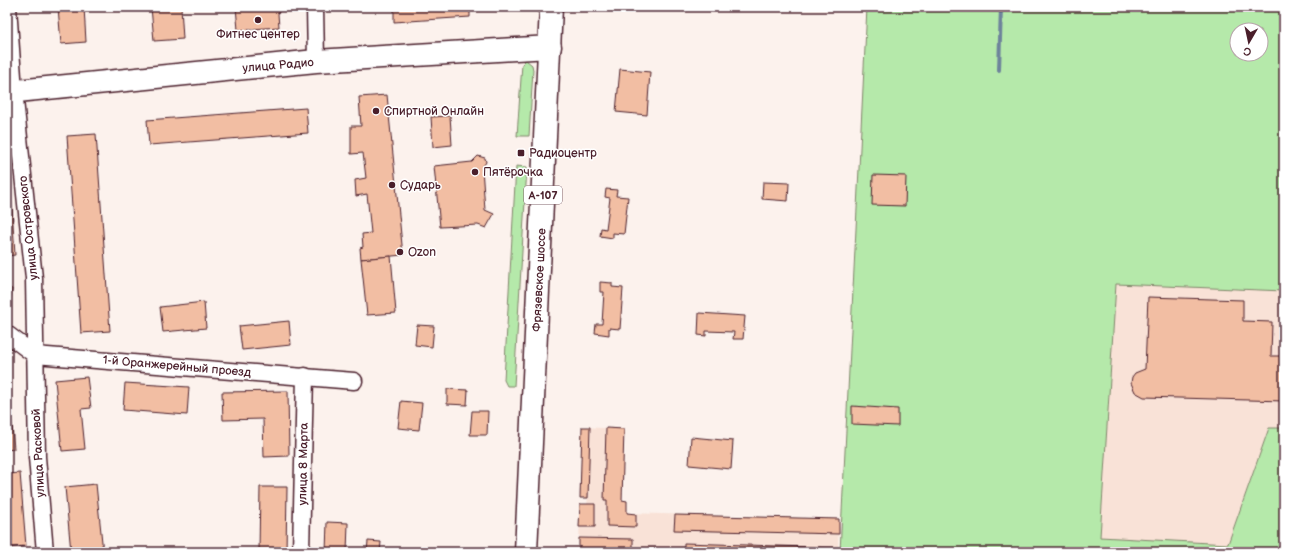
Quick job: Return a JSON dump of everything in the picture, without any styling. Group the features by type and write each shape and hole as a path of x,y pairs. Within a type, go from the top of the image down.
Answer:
{"main road":[{"name":"Фрязевское шоссе","path":"526,552 551,7"},
{"name":"улица Радио","path":"11,92 316,61 550,47"}],"street":[{"name":"улица Островского","path":"8,7 11,92 34,278 35,354"},
{"path":"315,7 316,61"},
{"path":"7,334 35,354"},
{"name":"1-й Оранжерейный проезд","path":"35,354 354,380"},
{"name":"улица Расковой","path":"35,354 37,457 44,552"},
{"name":"улица 8 Марта","path":"301,552 305,376"}],"shaded area":[{"path":"1116,283 1284,291 1284,428 1269,428 1228,544 1100,538"},
{"path":"582,427 624,429 622,500 627,501 627,513 839,519 838,552 579,552 580,504 587,504 588,498 580,498"}],"green space":[{"path":"867,7 1284,7 1284,291 1116,284 1100,537 1228,544 1269,428 1284,428 1284,552 840,552"},
{"path":"526,60 532,65 533,70 529,136 517,136 522,64"},
{"path":"516,166 527,167 514,386 507,386 504,380"}],"building":[{"path":"58,7 84,7 86,42 61,44"},
{"path":"151,7 181,7 183,39 154,41"},
{"name":"Фитнес центер","path":"236,7 281,7 278,14 279,27 238,30"},
{"path":"394,7 470,7 470,17 394,22"},
{"path":"620,69 650,72 647,115 616,112"},
{"path":"387,95 403,255 361,259 360,248 363,247 362,234 371,233 367,194 356,196 355,180 366,178 363,153 351,154 351,126 361,126 359,97"},
{"path":"306,108 308,133 149,145 147,120"},
{"path":"450,116 452,145 433,147 431,117"},
{"path":"96,134 110,331 81,333 67,136"},
{"path":"478,156 485,158 486,162 482,168 485,210 494,214 486,228 478,225 440,227 434,166 472,162"},
{"path":"873,175 906,176 905,206 872,205"},
{"path":"7,177 10,177 15,255 7,256"},
{"path":"763,182 789,183 788,201 762,199"},
{"path":"606,189 617,190 616,196 628,197 624,234 613,233 613,238 600,236 601,228 606,229 610,198 605,197"},
{"path":"391,256 396,313 367,315 361,259"},
{"path":"600,282 612,283 612,287 623,288 620,329 609,328 609,335 595,333 596,324 602,324 604,292 600,292"},
{"path":"7,288 12,289 9,308 7,308"},
{"path":"1148,297 1243,300 1243,321 1272,322 1271,356 1284,356 1284,401 1144,397 1135,392 1131,383 1132,377 1135,373 1145,369"},
{"path":"204,302 206,328 163,332 160,307"},
{"path":"699,313 745,316 743,339 733,339 734,332 706,331 706,336 698,335"},
{"path":"289,321 291,345 242,350 239,326"},
{"path":"417,325 434,326 432,347 415,345"},
{"path":"7,367 14,449 7,450"},
{"path":"87,377 91,408 81,409 85,449 62,451 55,380"},
{"path":"125,383 189,387 187,415 123,410"},
{"path":"447,389 468,390 467,405 447,404"},
{"path":"288,391 289,456 264,457 263,419 223,420 222,392"},
{"path":"401,401 422,403 419,430 398,428"},
{"path":"852,406 898,409 898,426 852,424"},
{"path":"472,411 488,411 487,435 470,435"},
{"path":"582,427 590,427 588,498 580,498"},
{"path":"606,428 624,429 622,500 627,501 627,513 636,514 636,527 607,526 607,500 604,500"},
{"path":"691,437 733,441 731,469 689,465"},
{"path":"20,473 26,546 7,548 7,474"},
{"path":"96,484 103,552 71,552 65,487"},
{"path":"260,487 287,487 286,552 259,552"},
{"path":"580,504 595,504 595,527 579,527"},
{"path":"675,515 839,519 839,534 674,530"},
{"path":"327,522 348,523 347,552 326,552"},
{"path":"579,538 633,539 633,548 684,550 684,543 838,548 838,552 579,552"},
{"path":"368,541 381,542 380,552 367,552"}],"waterway":[{"path":"999,70 1001,7"}],"place":[{"name":"Фитнес центер","path":"258,20"},
{"name":"Спиртной Онлайн","path":"376,111"},
{"name":"Радиоцентр","path":"521,153"},
{"name":"Пятёрочка","path":"475,172"},
{"name":"Сударь","path":"392,185"},
{"name":"Ozon","path":"400,252"}]}
